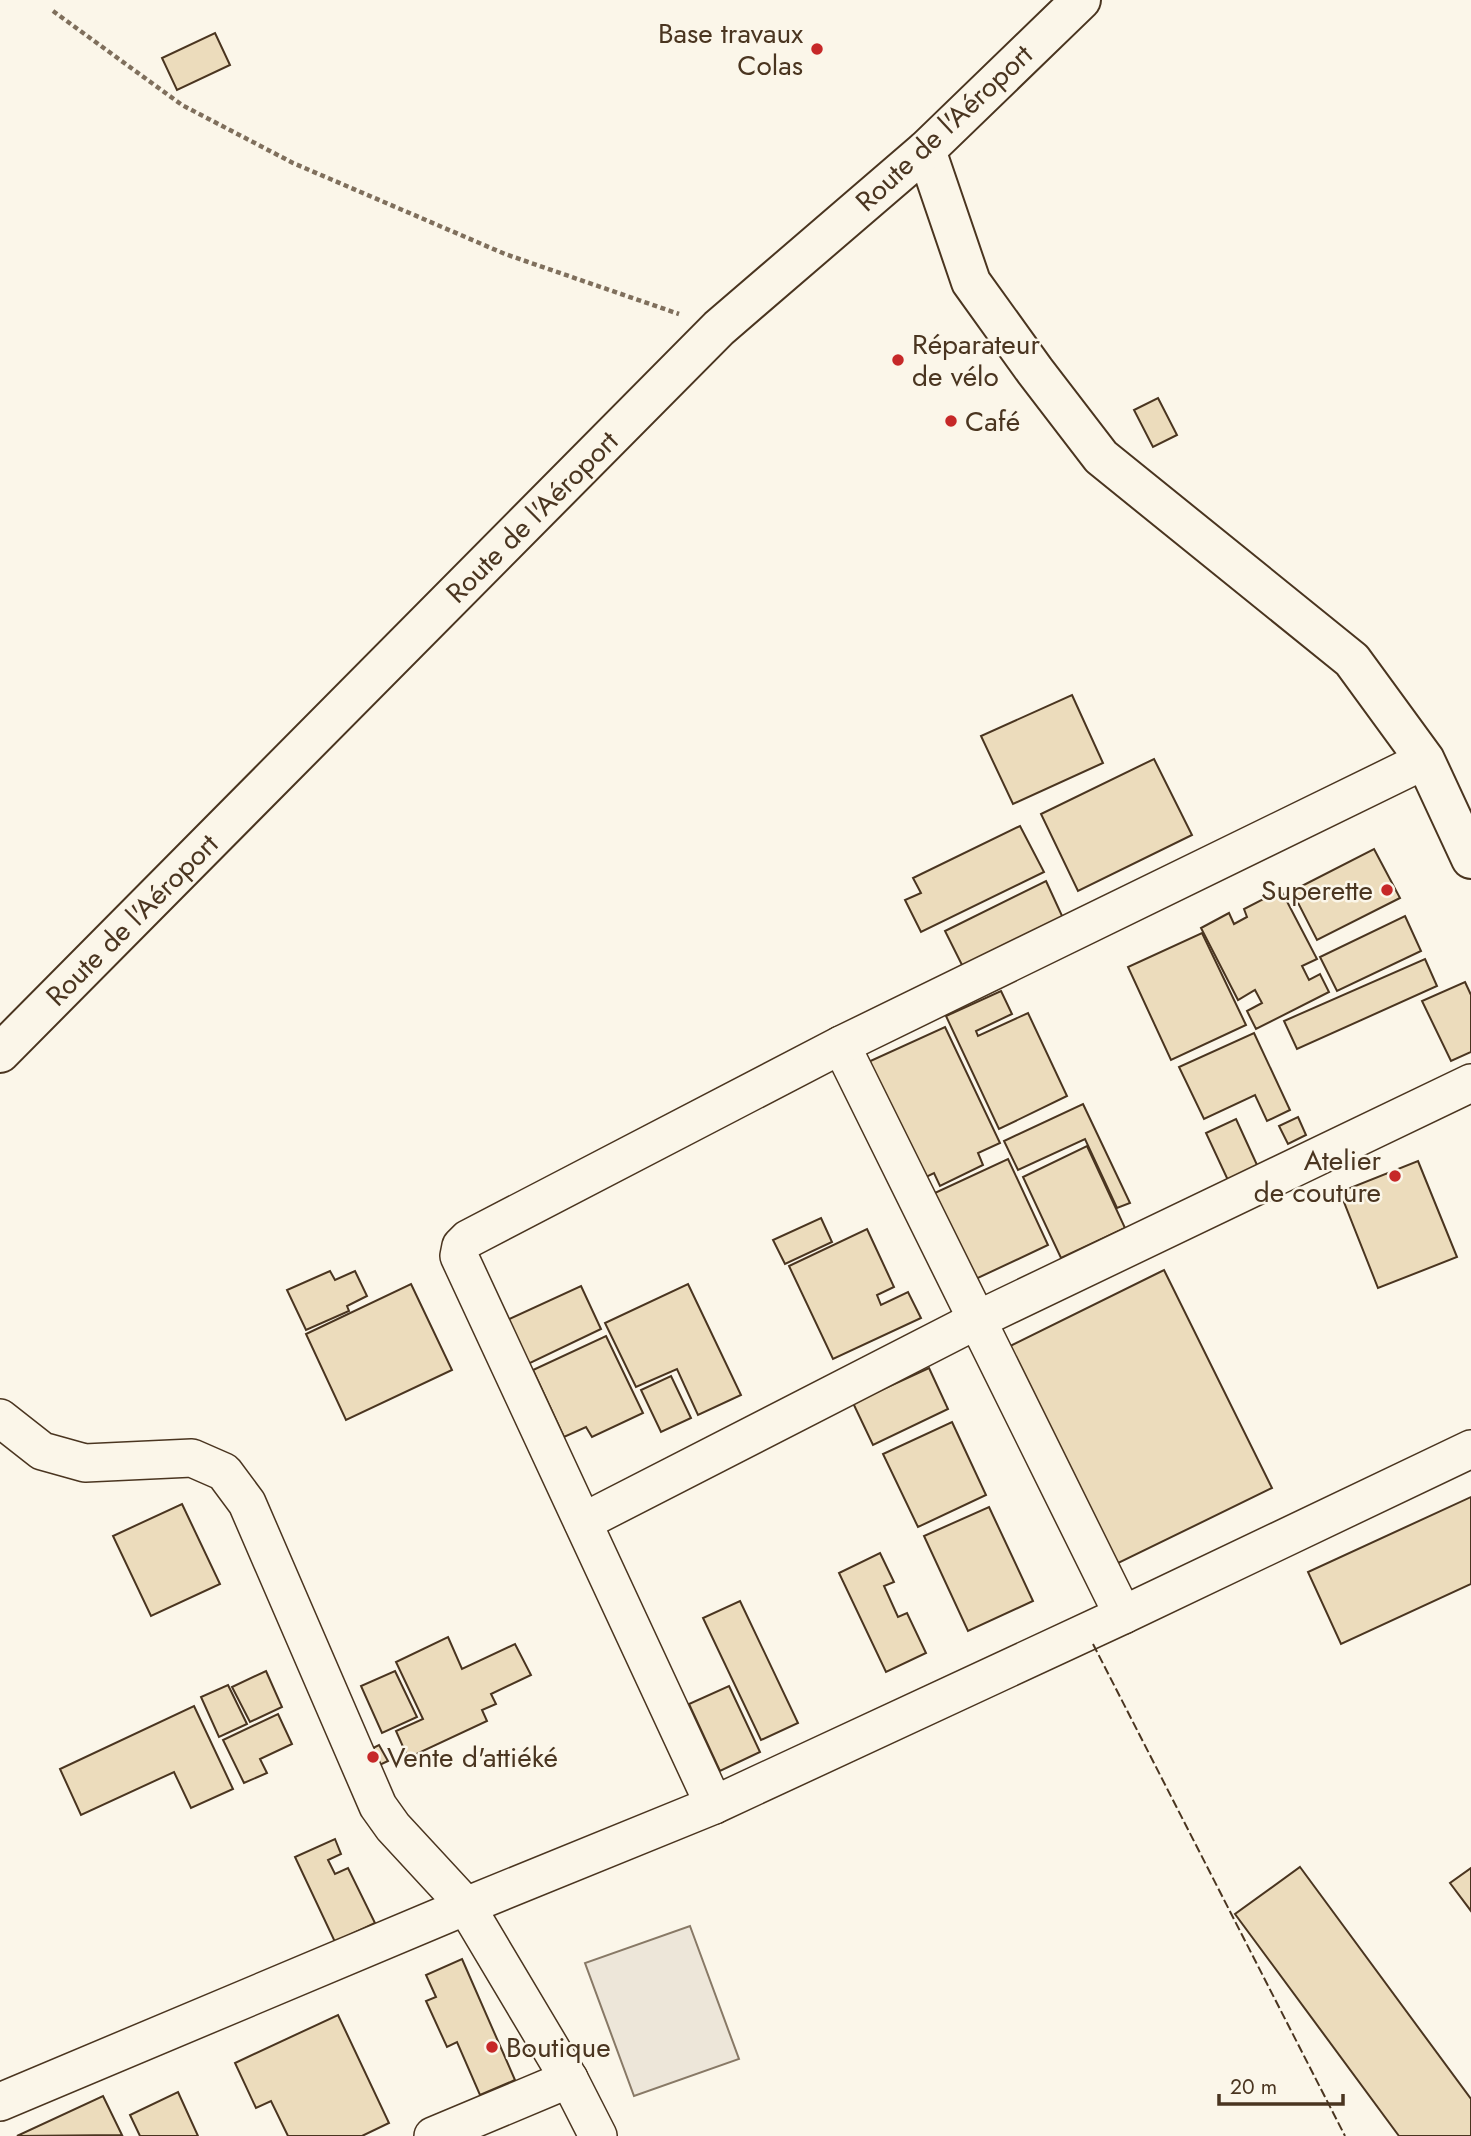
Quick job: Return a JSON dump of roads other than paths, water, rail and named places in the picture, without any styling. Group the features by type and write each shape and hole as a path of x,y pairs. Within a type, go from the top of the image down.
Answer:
{"street":[{"name":"Route de l'Aéroport","path":"0,1053 719,328 926,150 1081,0"},
{"path":"926,150 971,282 1101,457 1352,660 1425,760 1471,859"},
{"path":"714,1805 458,1256 461,1245 841,1045 1425,760"},
{"path":"841,1045 1123,1615"},
{"path":"583,1522 977,1320 1471,1083"},
{"path":"0,1418 42,1451 86,1463 192,1458 225,1472 247,1503 378,1806 393,1827 466,1906 569,2079 598,2136"},
{"path":"0,2102 714,1805 1123,1615 1471,1449"},
{"path":"433,2136 569,2079"}],"place":[{"name":"Base travaux Colas","path":"817,49"},
{"name":"Réparateur de vélo","path":"898,360"},
{"name":"Café","path":"951,421"},
{"name":"Superette","path":"1387,890"},
{"name":"Atelier de couture","path":"1395,1176"},
{"name":"Vente d'attiéké","path":"373,1757"},
{"name":"Boutique","path":"492,2047"}]}
